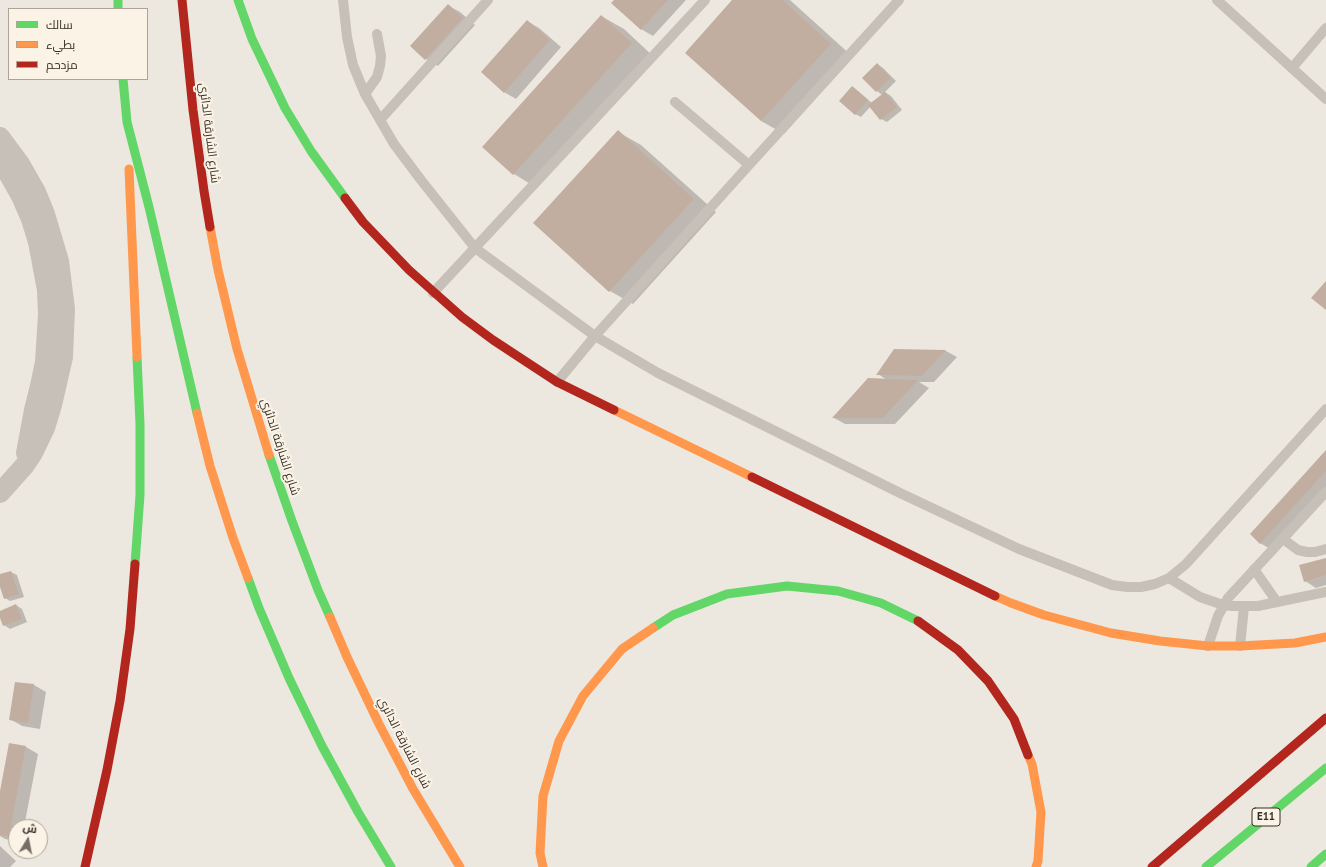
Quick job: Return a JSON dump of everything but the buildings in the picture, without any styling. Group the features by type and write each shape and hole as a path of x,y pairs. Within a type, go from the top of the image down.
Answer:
{"main road":[{"name":"شارع الشارقة الدائري","path":"182,0 193,110 201,169 218,270 237,349 268,452 318,590 347,657 379,724 413,789 460,867"},
{"path":"238,0 252,39 285,108 312,151 363,222 433,293 462,317 493,340 557,382 1011,603 1064,621 1111,633 1160,641 1208,646 1240,646 1295,642 1326,637"},
{"path":"84,867 107,770 120,701 130,629 138,541 140,495 140,424 127,122 123,80"},
{"path":"127,122 210,466 233,538 289,678 322,746 391,867"},
{"path":"543,867 540,853 543,796 559,741 583,696 622,649 673,615 727,594 787,586 838,591 881,603 920,622 952,645 988,681 1014,719 1032,764 1041,812 1038,861 1036,867"},
{"path":"1152,867 1326,718"},
{"name":"E11","path":"1206,867 1326,768"},
{"path":"1311,867 1326,854"}],"street":[{"path":"0,137 20,164 32,185 45,214 59,261 65,309 63,357 55,393 40,441 25,465 0,493"},
{"path":"0,159 21,196 31,219 38,242 47,290 48,314 45,362 28,440 25,465"}],"lane":[{"path":"344,0 347,37 353,64 365,94 394,144 420,180 475,248 595,336 658,373 900,494 1019,550 1112,585 1141,587 1155,584 1169,578 1186,564 1326,409"},
{"path":"380,120 488,0"},
{"path":"433,293 705,0"},
{"path":"557,382 595,336 899,0"},
{"path":"1217,0 1326,99"},
{"path":"1292,68 1326,28"},
{"path":"365,94 377,77 380,66 381,56 378,34"},
{"path":"675,102 749,165"},
{"path":"1208,646 1218,616 1228,598 1326,492"},
{"path":"1283,539 1298,550 1315,552 1326,549"},
{"path":"1254,569 1277,602"},
{"path":"1169,578 1200,597 1223,605 1244,607 1258,606 1326,592"},
{"path":"1240,646 1244,607"}],"traffic: fast":[{"path":"118,0 118,8"},
{"path":"238,0 252,39 285,108 311,151 345,198"},
{"path":"123,80 127,122 149,207 197,413"},
{"path":"135,564 140,495 140,424 137,357"},
{"path":"269,455 292,521 318,590 330,617"},
{"path":"248,578 259,608 289,678 322,746 358,812 391,867"},
{"path":"653,628 673,615 727,594 787,586 838,591 881,603 918,621"},
{"path":"1206,867 1326,768"},
{"path":"1311,867 1326,854"}],"traffic: slow":[{"path":"129,169 137,357"},
{"path":"210,227 218,270 237,349 269,455"},
{"path":"614,410 752,477"},
{"path":"197,413 210,466 233,538 248,578"},
{"path":"995,596 1044,615 1111,633 1160,641 1208,646 1240,646 1295,643 1326,637"},
{"path":"330,617 379,724 413,789 460,867"},
{"path":"543,867 540,853 543,796 559,741 583,696 622,649 653,628"},
{"path":"1028,755 1032,764 1041,812 1038,861 1036,867"}],"traffic: jam":[{"path":"182,0 193,110 210,227"},
{"path":"345,198 363,222 409,270 462,317 493,340 557,382 614,410"},
{"path":"752,477 995,596"},
{"path":"85,867 107,770 120,701 130,629 135,564"},
{"path":"918,621 958,650 988,681 1014,719 1028,755"},
{"path":"1152,867 1326,718"}]}
